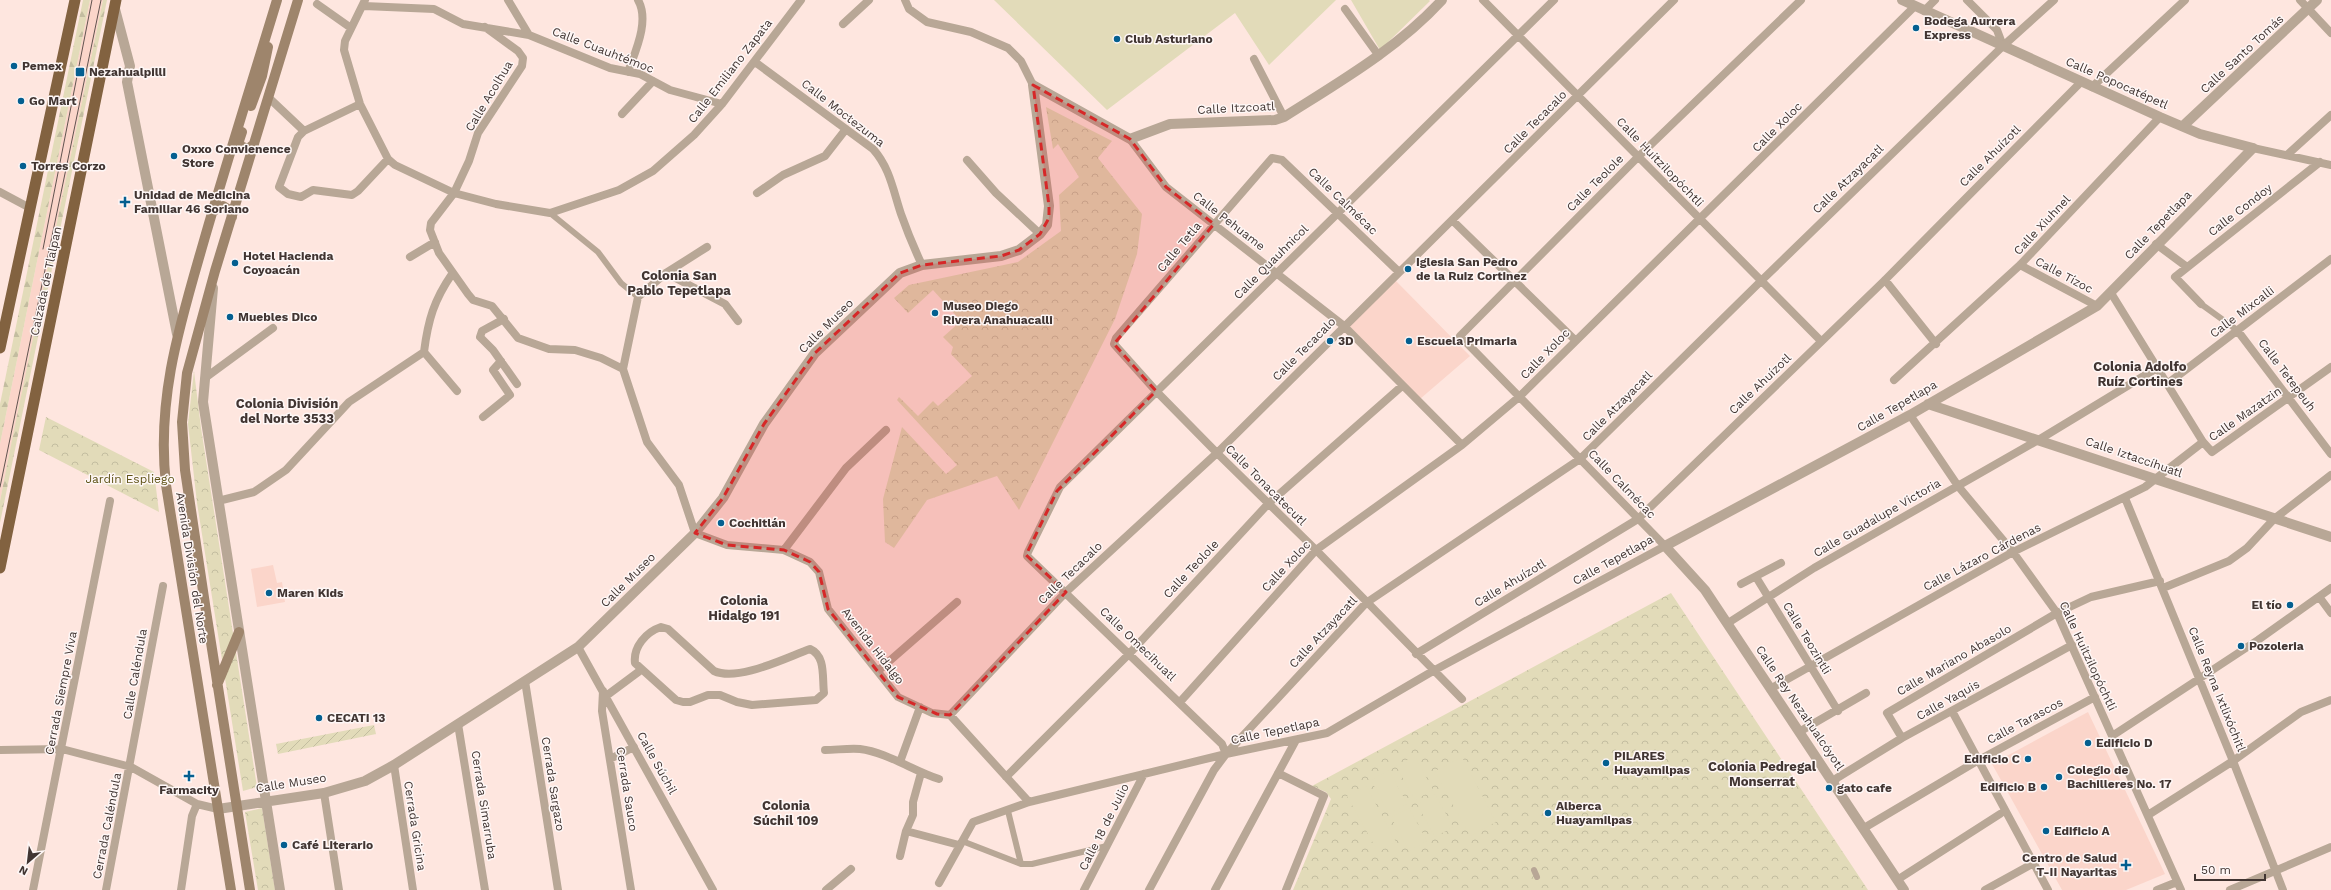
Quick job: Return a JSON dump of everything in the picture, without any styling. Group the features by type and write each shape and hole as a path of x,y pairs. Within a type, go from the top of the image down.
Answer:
{"highway":[{"path":"0,348 75,0"},
{"name":"Calzada de Tlalpan","path":"0,568 116,4"}],"main road":[{"name":"Avenida División del Norte","path":"231,890 164,466 165,397 177,334 212,211 277,0"},
{"name":"Avenida División del Norte","path":"250,890 185,470 182,422 187,373 215,271 298,0"},
{"path":"253,145 245,149 240,146 239,141 265,64 271,19"},
{"path":"212,211 223,206 231,211 232,216"},
{"path":"217,684 239,632"}],"street":[{"path":"508,0 529,35"},
{"name":"Calle Emiliano Zapata","path":"388,159 395,165 454,193 496,204 550,213 620,190 653,171 694,135 722,104 801,0"},
{"path":"843,24 869,0"},
{"path":"905,0 908,9 927,22 971,32 1008,48 1021,61 1033,85 1130,139"},
{"name":"Calle Itzcoatl","path":"1130,139 1170,124 1275,120 1284,117 1379,56 1426,17 1442,0"},
{"name":"Calle Huitzilopóchtli","path":"1483,0 1821,341"},
{"name":"Calle Quauhnicol","path":"1028,556 1057,491 1156,391 1277,274 1554,0"},
{"name":"Calle Tecacalo","path":"950,714 1066,592 1217,453 1674,0"},
{"name":"Calle Teolole","path":"1460,336 1638,157 1801,0"},
{"name":"Calle Popocatépetl","path":"1902,0 2080,82 2200,134 2253,148 2331,165"},
{"name":"Calle Xoloc","path":"1180,702 1316,550 1462,445 1519,397 1575,340 1920,9 1935,0"},
{"path":"1967,0 1997,30 2003,46"},
{"name":"Calle Atzayacatl","path":"1150,890 1214,770 1226,754 1366,603 1580,459 2003,46 2054,0"},
{"path":"2092,87 2185,0"},
{"path":"2300,0 2331,33"},
{"name":"Calle Santo Tomás","path":"2184,126 2318,0"},
{"path":"628,72 637,48 642,23 641,1"},
{"path":"360,104 304,131 298,137 279,187 288,194 301,196 313,190 352,195 358,191 388,159 360,104 344,50 351,28 365,3"},
{"name":"Calle Cuauhtémoc","path":"365,3 434,9 463,24 529,35 610,68 640,74 670,90 722,104"},
{"path":"116,4 130,66 127,82 177,334"},
{"path":"317,4 351,28"},
{"path":"1344,9 1379,56"},
{"name":"Calle Acolhua","path":"454,193 469,161 478,133 522,66 524,58 518,51 484,27"},
{"path":"1254,59 1284,117"},
{"name":"Calle Moctezuma","path":"755,62 846,129 881,158 890,175 901,214 922,265"},
{"path":"622,114 654,81"},
{"name":"Calle Ahuízotl","path":"1416,654 1638,519 1885,280 2080,82"},
{"name":"Calle Museo","path":"0,750 62,749 131,767 197,804 218,809 236,805 324,793 365,781 394,765 578,647 695,533 723,498 764,424 815,353 900,273 922,265 1002,256 1019,250 1040,234 1049,218 1049,206 1033,85"},
{"path":"268,97 304,131"},
{"path":"2287,155 2331,115"},
{"name":"Calle Xiuhnel","path":"1894,380 1936,344 2020,265 2160,117"},
{"path":"757,194 783,175 825,156 846,129"},
{"name":"Calle Pehuame","path":"1130,139 1166,187 1344,326 1462,445"},
{"name":"Calle Tepetlapa","path":"939,883 972,822 1008,811 1029,802 1226,754 1327,733 1433,671 1910,415 2097,306 2156,244 2253,148"},
{"name":"Calle Calmécac","path":"1268,162 1277,157 1282,160 1399,272"},
{"path":"967,160 996,193 1040,234"},
{"name":"Calle Tetla","path":"1117,349 1114,344 1116,338 1268,162"},
{"name":"Calle Condoy","path":"2201,304 2175,277 2320,162"},
{"path":"0,192 30,208"},
{"path":"454,193 431,223 430,230 439,253 452,274 473,300 492,306 513,334 530,344 549,348 575,350 601,358 623,369"},
{"path":"550,213 598,252 621,283 638,297"},
{"path":"1452,220 1575,340"},
{"path":"410,257 435,242"},
{"path":"2156,244 2187,267"},
{"path":"695,533 679,486 646,442 623,369 638,297 666,273 706,247"},
{"name":"Calle Mixcalli","path":"2167,384 2331,259"},
{"name":"Calle Tízoc","path":"2020,265 2097,306"},
{"name":"Avenida División del Norte","path":"215,271 203,402 280,890"},
{"path":"666,273 725,304 738,321"},
{"path":"218,501 254,492 286,470 349,402 424,352 431,311 439,293 452,274"},
{"path":"1885,280 1936,344"},
{"path":"2111,293 2202,442"},
{"path":"2201,304 2238,330"},
{"path":"504,320 480,334 502,361 517,384"},
{"path":"205,378 273,328"},
{"name":"Calle Tetepeuh","path":"2238,330 2331,454"},
{"name":"Calle Calmécac","path":"1460,336 1665,546"},
{"name":"Calle Tonacatecutl","path":"1117,349 1217,453 1316,550 1366,603 1462,699"},
{"path":"424,352 457,391"},
{"path":"483,417 510,395 493,370 502,361"},
{"name":"Calle Mazatzin","path":"2202,442 2212,452 2331,367"},
{"path":"2040,439 2157,368"},
{"name":"Calle Teolole","path":"1006,777 1130,652 1268,504 1402,386"},
{"name":"Calle Iztaccíhuatl","path":"1928,404 2040,439 2331,537"},
{"name":"Calle Huitzilopóchtli","path":"1910,415 1958,486 2013,552 2058,614 2181,890"},
{"path":"784,550 846,468 886,430"},
{"name":"Calle Guadalupe Victoria","path":"1728,624 1814,568 2040,439"},
{"name":"Calle Lázaro Cárdenas","path":"1770,689 2013,552 2145,487 2155,477 2202,442"},
{"path":"2058,614 2091,597 2162,585 2229,561 2246,548 2274,519 2331,475"},
{"name":"Calle Reyna Ixtlixóchitl","path":"2125,498 2162,585 2198,679 2233,760 2283,890"},
{"name":"Cerrada Siempre Viva","path":"33,890 110,501"},
{"name":"Avenida Hidalgo","path":"695,533 727,545 784,550 798,555 810,562 817,569 828,609 898,697 937,714 950,714"},
{"name":"Calle Rey Nezahualcóyotl","path":"1665,546 1705,590 1799,732 1834,780 1904,890"},
{"name":"Calle Omecihuatl","path":"1028,556 1130,652 1222,744 1226,754"},
{"path":"1741,584 1781,563"},
{"name":"Calle Teozintli","path":"1756,577 1838,711"},
{"name":"Calle Caléndula","path":"131,767 163,586"},
{"path":"2112,736 2320,598 2331,588"},
{"path":"2320,598 2331,613"},
{"path":"878,671 957,602"},
{"name":"Calle Mariano Abasolo","path":"1902,738 1888,713 2058,614"},
{"path":"661,627 668,629 714,671 722,675 748,671 810,649 817,652 821,657 824,693 816,700 752,705 737,702 720,695 708,695 690,702 683,702 676,700 641,670 636,663 634,656 637,646 652,630 661,627"},
{"name":"Calle Yaquis","path":"1834,780 1902,738 2072,645"},
{"name":"Calle Súchil","path":"578,647 713,890"},
{"path":"604,693 641,670"},
{"name":"Cerrada Sargazo","path":"525,681 558,890"},
{"name":"Cerrada Sauco","path":"604,693 602,711 631,890"},
{"path":"1799,732 1838,711 1866,693"},
{"name":"Calle Tarascos","path":"1864,828 1977,761 2095,697"},
{"path":"2148,815 2233,760 2301,712 2331,700"},
{"path":"900,762 920,707"},
{"path":"1952,711 1977,761 2048,890"},
{"path":"950,714 1029,802"},
{"name":"Cerrada Simarruba","path":"458,724 486,890"},
{"path":"1214,890 1296,740"},
{"path":"610,759 634,747"},
{"path":"825,750 860,749 900,762 921,773 939,779"},
{"name":"Cerrada Gricina","path":"394,765 413,890"},
{"name":"Cerrada Caléndula","path":"106,890 131,767"},
{"path":"900,856 906,831 913,815 913,802 921,773"},
{"path":"1278,773 1324,796 1286,890"},
{"name":"Calle 18 de Julio","path":"1084,890 1144,774"},
{"path":"324,793 339,890"},
{"path":"181,890 192,816 197,804"},
{"path":"1008,811 1021,864"},
{"path":"1897,880 2000,814"},
{"path":"906,831 961,843 1021,864 1032,864 1107,846"},
{"path":"2230,890 2331,847"},
{"path":"1985,890 2034,863"},
{"path":"826,890 851,869"},
{"path":"1534,870 1537,877"},
{"path":"2157,890 2177,882"}],"highlighted area":[{"path":"1033,85 1130,139 1166,187 1214,224 1114,344 1156,391 1057,491 1026,555 1066,592 950,715 937,714 898,697 828,609 819,572 810,562 784,550 727,545 695,533 723,498 764,424 815,353 900,273 922,265 1001,256 1019,250 1040,234 1049,218 1049,206"}],"shaded area":[{"path":"90,0 103,0 0,501 0,444"},
{"name":"Escuela Primaria","path":"1396,281 1470,356 1420,399 1349,326"},
{"name":"Maren Kids","path":"273,565 277,583 282,582 285,602 257,607 251,569"},
{"name":"Colegio de Bachilleres No. 17","path":"2088,712 2165,874 2126,890 2062,890 1992,764"}],"green space":[{"path":"83,0 90,0 0,444 0,404"},
{"path":"103,0 107,0 0,523 0,501"},
{"name":"Club Asturiano","path":"994,0 1336,0 1269,65 1235,13 1107,110"},
{"path":"1351,0 1429,0 1430,1 1380,50"},
{"path":"1046,107 1112,141 1098,158 1142,214 1137,254 1115,319 1019,510 997,476 927,500 894,548 885,542 883,499 902,427 946,474 957,465 897,400 899,397 918,416 933,401 938,406 972,376 951,354 953,347 943,337 961,321 933,290 908,313 894,298 909,285 1018,262 1061,231 1059,195 1079,177 1058,144 1053,149"},
{"path":"194,371 201,428 257,787 243,791 197,503 188,424"},
{"name":"Jardín Espliego","path":"46,417 154,472 159,512 39,450"},
{"path":"1671,593 1868,890 1293,890 1331,799 1326,792 1312,786"},
{"path":"374,725 376,734 278,754 276,744"},
{"path":"1415,756 1433,790 1415,800 1396,766"},
{"path":"1462,757 1496,822 1470,836 1435,771"},
{"path":"1389,770 1407,804 1389,814 1371,780"},
{"path":"1366,786 1396,842 1378,852 1347,796"},
{"path":"1435,794 1453,827 1435,837 1417,804"},
{"path":"262,808 275,890 258,890 245,812"},
{"path":"1409,808 1427,841 1409,851 1391,817"}],"tram line":[{"path":"43,249 92,0"},
{"path":"0,487 101,0"}],"place":[{"name":"Bodega Aurrera Express","path":"1916,28"},
{"name":"Club Asturiano","path":"1117,39"},
{"name":"Pemex","path":"14,66"},
{"name":"Nezahualpilli","path":"80,72"},
{"name":"Go Mart","path":"21,101"},
{"name":"Oxxo Convienence Store","path":"174,156"},
{"name":"Torres Corzo","path":"23,166"},
{"name":"Unidad de Medicina Familiar 46 Soriano","path":"125,202"},
{"name":"Hotel Hacienda Coyoacán","path":"235,263"},
{"name":"Iglesia San Pedro de la Ruiz Cortinez","path":"1408,269"},
{"name":"Museo Diego Rivera Anahuacalli","path":"935,313"},
{"name":"Muebles Dico","path":"230,317"},
{"name":"3D","path":"1330,341"},
{"name":"Escuela Primaria","path":"1409,341"},
{"name":"Cochitlán","path":"721,523"},
{"name":"Maren Kids","path":"269,593"},
{"name":"El tío","path":"2290,605"},
{"name":"Pozoleria","path":"2241,646"},
{"name":"CECATI 13","path":"319,718"},
{"name":"Edificio D","path":"2088,743"},
{"name":"Edificio C","path":"2028,759"},
{"name":"PILARES Huayamilpas","path":"1606,763"},
{"name":"Farmacity","path":"189,776"},
{"name":"Colegio de Bachilleres No. 17","path":"2059,777"},
{"name":"Edificio B","path":"2044,787"},
{"name":"gato cafe","path":"1829,788"},
{"name":"Alberca Huayamilpas","path":"1548,813"},
{"name":"Edificio A","path":"2046,831"},
{"name":"Café Literario","path":"284,845"},
{"name":"Centro de Salud T-II Nayaritas","path":"2126,865"}],"district":[{"name":"Colonia San Pablo Tepetlapa","path":"679,282"},
{"name":"Colonia Adolfo Ruíz Cortines","path":"2140,374"},
{"name":"Colonia División del Norte 3533","path":"287,410"},
{"name":"Colonia Hidalgo 191","path":"744,608"},
{"name":"Colonia Pedregal Monserrat","path":"1762,774"},
{"name":"Colonia Súchil 109","path":"786,812"}]}
